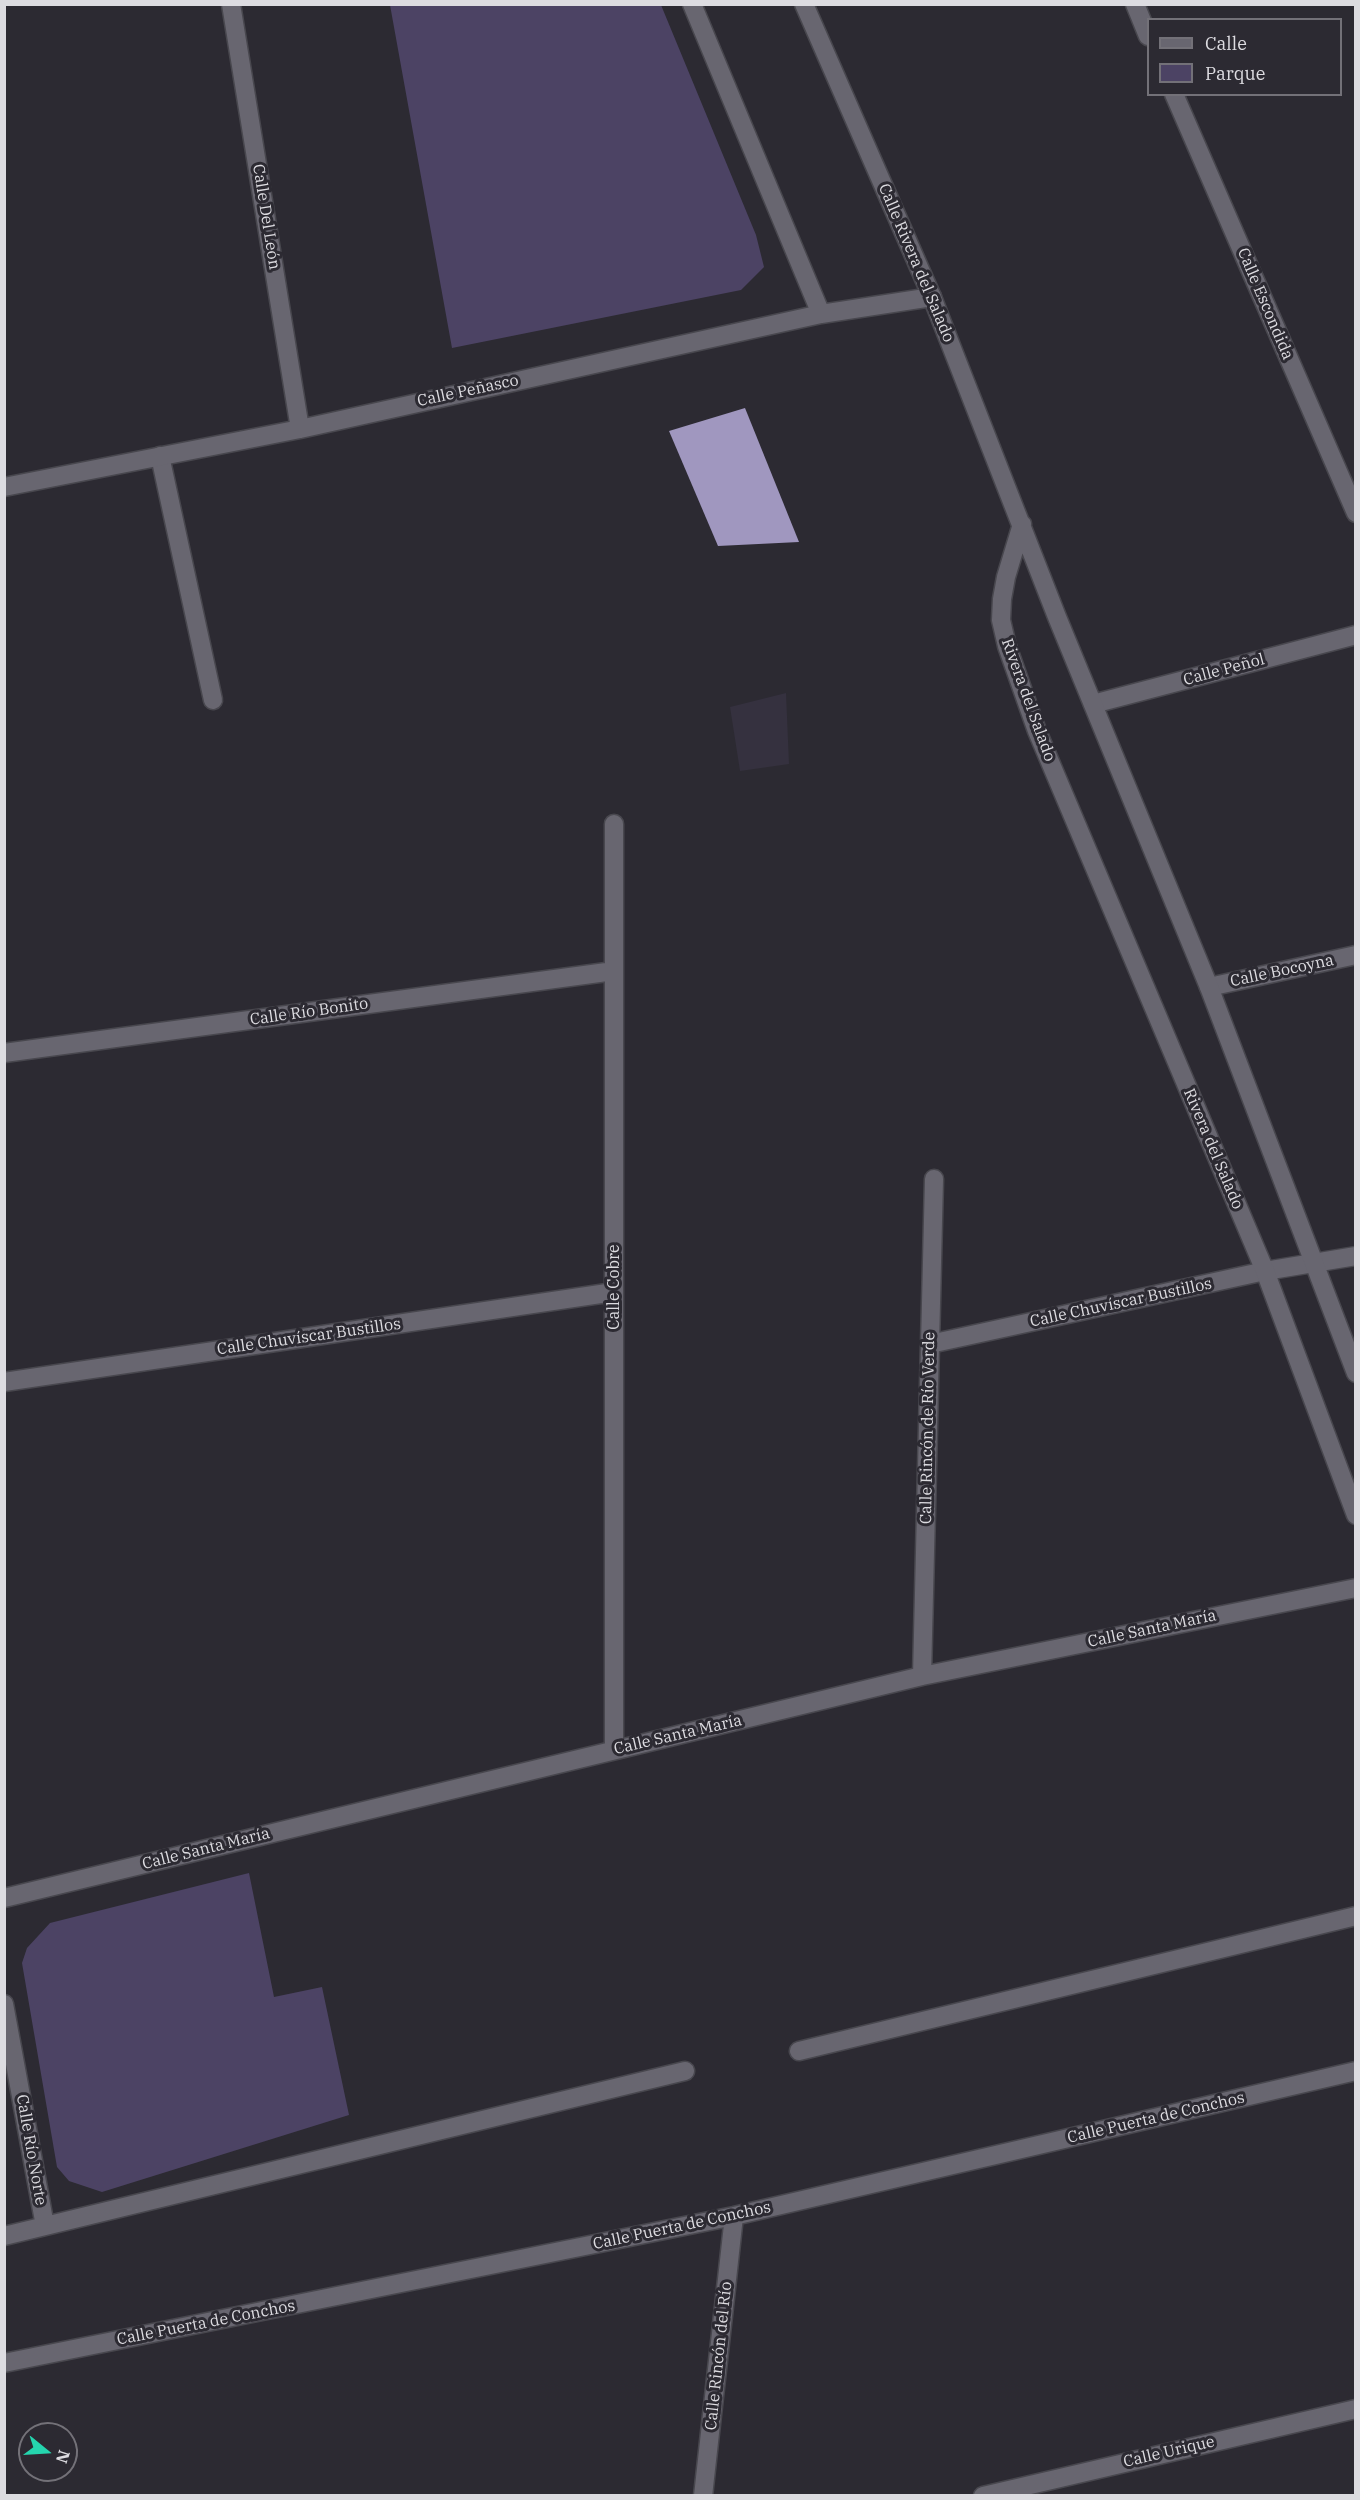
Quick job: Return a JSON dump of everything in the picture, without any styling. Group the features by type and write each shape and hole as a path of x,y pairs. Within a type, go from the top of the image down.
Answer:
{"street":[{"name":"Calle Del León","path":"231,4 300,429"},
{"path":"692,4 821,314"},
{"name":"Calle Rivera del Salado","path":"804,4 932,297 1022,524"},
{"path":"1135,4 1147,31"},
{"name":"Calle Escondida","path":"1175,96 1356,513"},
{"name":"Calle Peñasco","path":"4,487 300,429 821,314 932,297"},
{"path":"160,456 213,700"},
{"path":"1022,524 1057,617 1209,987 1356,1373"},
{"name":"Rivera del Salado","path":"1022,524 1006,577 1002,599 1001,620 1007,646 1037,731 1265,1271 1356,1515"},
{"name":"Calle Peñol","path":"1093,704 1356,635"},
{"name":"Calle Cobre","path":"614,824 614,1750"},
{"name":"Calle Bocoyna","path":"1209,987 1356,955"},
{"name":"Calle Río Bonito","path":"4,1053 614,971"},
{"name":"Calle Rincón de Río Verde","path":"922,1676 934,1179"},
{"name":"Calle Chuvíscar Bustillos","path":"930,1344 1265,1271 1356,1256"},
{"name":"Calle Chuvíscar Bustillos","path":"4,1382 614,1293"},
{"name":"Calle Santa María","path":"4,1898 922,1676 1356,1588"},
{"path":"799,2051 1356,1916"},
{"name":"Calle Río Norte","path":"4,2004 45,2226"},
{"path":"4,2236 686,2071"},
{"name":"Calle Puerta de Conchos","path":"4,2363 734,2216 1356,2071"},
{"name":"Calle Rincón del Río","path":"704,2496 734,2216"},
{"name":"Calle Urique","path":"983,2496 1356,2409"}],"shaded area":[{"path":"786,693 789,764 740,771 730,707"}],"green space":[{"path":"390,5 661,5 756,235 764,267 741,290 452,348"},
{"path":"249,1873 274,1997 322,1987 349,2115 102,2192 69,2181 57,2167 22,1963 27,1948 50,1923"}],"building":[{"path":"745,408 799,542 718,546 669,431"}]}
